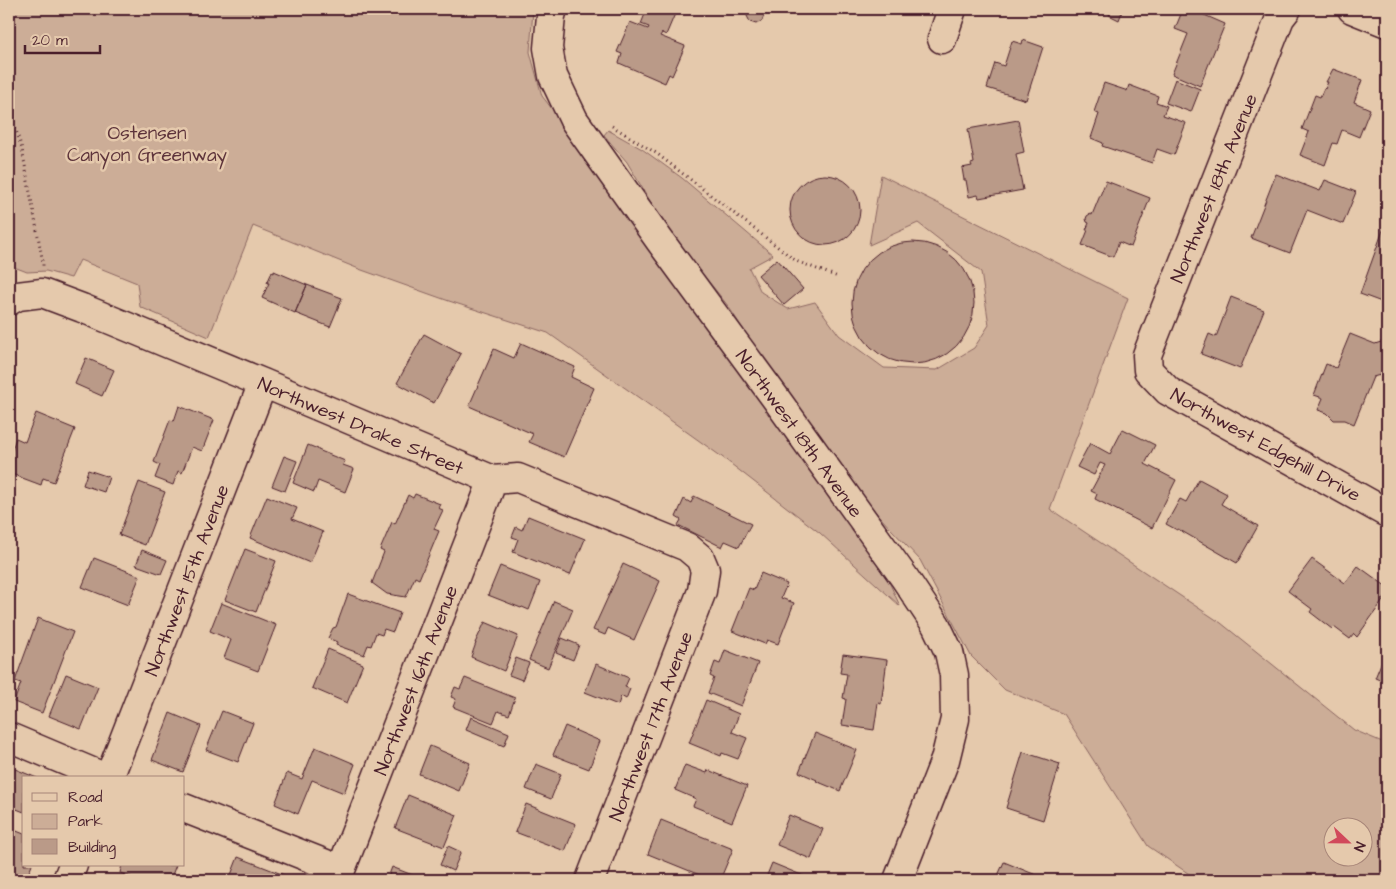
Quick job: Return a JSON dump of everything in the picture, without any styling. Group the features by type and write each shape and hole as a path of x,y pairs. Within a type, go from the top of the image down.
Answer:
{"street":[{"name":"Northwest 18th Avenue","path":"553,9 548,48 553,76 574,120 904,577 936,625 949,652 954,676 955,719 945,760 898,880"},
{"path":"942,39 952,9"},
{"name":"Northwest 18th Avenue","path":"1148,370 1147,355 1280,18 1287,9"},
{"path":"1352,9 1387,23"},
{"name":"Northwest Drake Street","path":"9,301 18,296 42,293 82,308 493,480 518,478 687,547 700,558 705,570"},
{"name":"Northwest Edgehill Drive","path":"1148,370 1168,391 1387,513"},
{"name":"Northwest 15th Avenue","path":"108,776 262,383"},
{"name":"Northwest 16th Avenue","path":"339,875 493,480"},
{"name":"Northwest 17th Avenue","path":"590,880 702,591 705,570"},
{"path":"9,737 102,776"},
{"path":"185,808 339,875"},
{"path":"67,880 73,866"}],"path":[{"path":"9,120 14,124 22,149 43,263 42,293"},
{"path":"605,122 656,153 796,261 838,277"}],"green space":[{"name":"Ostensen Canyon Greenway","path":"9,9 533,9 530,52 542,96 591,159 785,431 890,584 900,606 820,533 722,457 548,333 359,269 253,226 209,337 140,307 137,283 80,260 71,278 46,271 27,272 9,265"},
{"path":"608,130 642,149 682,178 773,255 749,268 761,292 788,309 815,302 839,335 884,368 937,370 974,348 989,325 981,272 918,223 869,245 881,175 1128,298 1050,509 1221,623 1354,730 1387,744 1387,880 1198,880 1148,846 1064,714 1005,690 971,656 920,560 878,515 794,407 728,306 664,225 627,162 604,135"}],"building":[{"path":"647,9 677,9 666,35 662,33 660,36 685,46 672,76 669,74 665,83 619,63 622,54 617,52 630,22 648,29 649,27 641,24"},
{"path":"749,9 762,9 764,15 762,21 756,24 750,22 747,16"},
{"path":"1111,9 1123,9 1119,20 1109,15"},
{"path":"1183,9 1192,13 1193,10 1225,24 1200,86 1172,74 1188,34 1175,29"},
{"path":"1023,40 1043,47 1026,100 987,88 995,63 1004,66 1012,41 1022,44"},
{"path":"1333,69 1362,80 1354,102 1370,109 1359,137 1342,130 1337,144 1333,143 1325,165 1300,155 1309,132 1302,129 1315,95 1320,97"},
{"path":"1175,79 1200,89 1191,112 1166,103"},
{"path":"1104,83 1127,91 1129,85 1158,96 1156,102 1167,106 1163,115 1186,123 1174,155 1157,149 1152,163 1102,146 1103,143 1091,138 1099,114 1094,112"},
{"path":"1018,120 1024,152 1016,154 1023,190 979,198 978,195 969,197 962,168 972,166 971,164 974,163 968,129"},
{"path":"1276,174 1320,191 1325,180 1356,192 1343,224 1307,210 1290,253 1251,238"},
{"path":"825,175 844,181 854,191 860,210 854,229 844,239 825,245 806,239 796,229 790,210 796,191 806,181"},
{"path":"1106,181 1150,198 1131,247 1119,242 1113,257 1082,245 1088,230 1086,230 1089,223 1086,219 1087,216 1092,215"},
{"path":"1387,219 1387,304 1360,294"},
{"path":"913,242 925,243 936,247 947,252 956,260 964,269 969,280 973,291 973,315 969,326 964,337 956,346 947,354 936,359 925,363 913,364 901,363 890,359 879,354 870,346 862,337 857,326 853,315 852,303 853,291 857,280 862,269 870,260 879,252 890,247 901,243"},
{"path":"777,259 803,289 784,305 758,275"},
{"path":"274,271 307,285 295,313 262,298 269,283 267,283"},
{"path":"307,285 342,298 330,327 295,313"},
{"path":"1231,297 1264,310 1240,369 1201,354 1209,334 1216,337"},
{"path":"424,334 461,354 434,403 397,383"},
{"path":"1350,334 1375,344 1387,340 1387,373 1373,377 1354,424 1345,420 1334,420 1327,413 1318,410 1323,398 1314,395 1326,364 1336,368"},
{"path":"521,343 575,367 571,377 594,388 564,457 529,442 533,434 469,406 494,349 514,358"},
{"path":"86,358 114,370 102,396 75,384"},
{"path":"179,406 214,420 202,451 192,447 182,473 178,471 173,485 155,478 160,465 154,462 170,420 174,421"},
{"path":"36,413 75,429 54,482 43,478 41,485 9,473 9,458 16,438 25,442"},
{"path":"1123,429 1155,445 1145,464 1176,480 1152,528 1095,499 1097,494 1091,491 1105,465 1100,463 1094,475 1077,467 1090,443 1110,454"},
{"path":"308,445 345,461 343,465 354,469 345,492 318,481 314,492 293,483"},
{"path":"284,456 297,461 285,491 272,486"},
{"path":"88,470 109,477 104,492 83,485"},
{"path":"1199,479 1227,494 1221,504 1258,526 1237,563 1166,524 1180,499 1186,502"},
{"path":"139,482 165,492 145,545 119,535"},
{"path":"415,494 440,504 438,508 443,510 434,529 439,531 419,579 415,577 406,597 387,594 372,583 384,552 380,550 392,522 395,524 408,495 413,498"},
{"path":"267,496 297,508 292,519 323,532 310,563 250,538"},
{"path":"694,496 751,524 739,547 725,541 722,547 678,525 681,520 676,517 684,499 691,503"},
{"path":"528,516 585,539 570,575 513,552 518,539 512,537 516,527 522,530"},
{"path":"245,549 276,561 256,612 225,600"},
{"path":"142,550 167,560 161,574 136,565"},
{"path":"94,558 140,576 128,605 82,587"},
{"path":"1312,559 1345,583 1358,566 1387,587 1387,595 1357,637 1354,634 1350,639 1334,627 1332,629 1310,612 1312,609 1288,591"},
{"path":"623,564 660,581 634,640 608,628 605,635 593,630"},
{"path":"500,566 540,582 529,610 488,595"},
{"path":"761,573 787,584 781,598 794,603 778,644 767,640 765,644 732,631 749,588 754,590"},
{"path":"348,594 400,613 393,632 384,629 382,635 376,633 371,646 368,645 364,655 336,645 337,642 328,638 333,628 336,627"},
{"path":"554,601 573,609 548,668 529,660"},
{"path":"221,603 276,625 258,671 224,658 231,640 210,631"},
{"path":"38,618 73,632 42,713 14,702 21,683 15,681"},
{"path":"485,622 518,636 504,671 471,657"},
{"path":"562,638 579,645 573,660 556,653"},
{"path":"328,649 363,664 347,703 312,688"},
{"path":"1387,649 1387,683 1375,678"},
{"path":"725,650 758,663 741,706 708,693 714,678 710,676 715,662 720,664"},
{"path":"843,654 887,660 881,704 878,703 874,730 842,725 846,699 843,698 847,674 840,673"},
{"path":"516,658 529,663 522,680 509,675"},
{"path":"596,664 629,678 625,687 630,689 626,699 621,696 618,705 585,692"},
{"path":"66,674 98,687 81,729 49,716"},
{"path":"465,678 515,698 509,715 498,711 493,723 453,707 456,699 451,697 455,687 460,689"},
{"path":"706,700 739,714 732,732 747,738 738,759 722,753 721,756 689,743"},
{"path":"222,711 253,723 238,762 206,750"},
{"path":"170,713 201,726 183,772 152,760"},
{"path":"471,717 509,733 504,746 466,730"},
{"path":"565,726 600,741 589,769 553,755"},
{"path":"815,733 857,750 840,791 799,772"},
{"path":"430,746 470,763 459,791 419,774"},
{"path":"315,747 355,764 344,793 312,780 298,814 275,804 287,773 302,779"},
{"path":"1023,752 1060,764 1043,820 1006,808"},
{"path":"536,764 561,774 551,799 526,789"},
{"path":"685,765 707,773 708,770 747,786 732,822 693,806 696,799 675,790"},
{"path":"15,769 32,776 22,776 22,811 9,806 9,785"},
{"path":"408,795 457,815 444,847 395,828"},
{"path":"526,804 576,824 565,851 515,832"},
{"path":"789,815 823,829 811,859 777,845"},
{"path":"661,820 733,849 720,880 712,880 648,854"},
{"path":"9,828 22,833 22,866 32,866 26,880 9,876"},
{"path":"448,846 461,852 453,871 440,865"},
{"path":"238,857 297,880 229,880"},
{"path":"1004,862 1041,877 1039,880 996,880"},
{"path":"772,863 811,879 765,880"},
{"path":"122,866 176,866 170,880 139,880 120,873"},
{"path":"392,867 425,880 387,880"}]}
